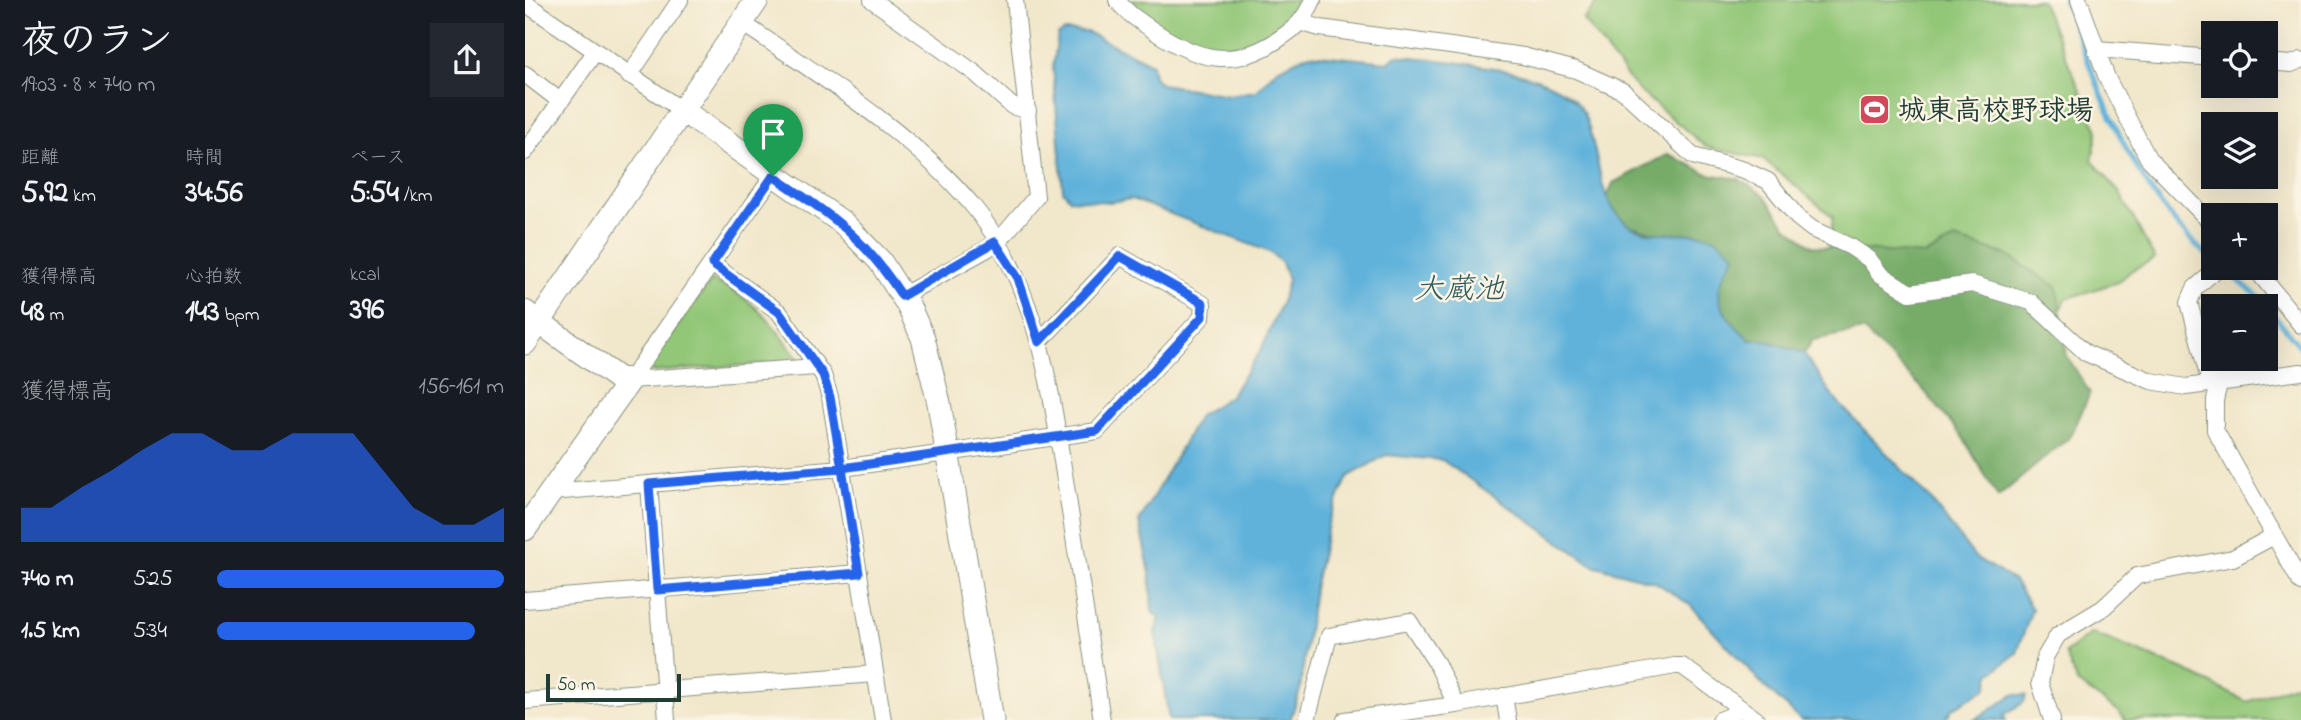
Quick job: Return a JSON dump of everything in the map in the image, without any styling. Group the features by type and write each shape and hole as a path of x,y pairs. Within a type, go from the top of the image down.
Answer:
{"street":[{"path":"629,76 680,0"},
{"path":"525,343 532,317 683,111 757,0"},
{"path":"872,0 958,60 1012,106 1028,111"},
{"path":"902,296 995,242 1038,192 1015,0"},
{"path":"1117,0 1125,11 1182,50 1212,57 1244,58 1263,50 1303,23 1313,0"},
{"path":"2078,0 2107,78 2148,158 2201,213"},
{"path":"525,4 843,223 880,261 902,296 923,338 947,453 992,720"},
{"path":"741,22 894,128 950,180 975,208 1018,278 1047,368 1102,720"},
{"path":"1303,23 1320,28 1523,56 1576,70 1623,91 1693,156 1744,170 1768,181 1798,218 1812,229 1851,247 1869,259 1880,274 1910,293 1972,284 2031,302 2086,353 2151,381 2186,387 2301,372"},
{"path":"2096,49 2201,57"},
{"path":"525,152 595,52"},
{"path":"2278,63 2291,64 2301,60"},
{"path":"525,75 560,101"},
{"path":"525,529 773,176"},
{"path":"551,492 842,468 1097,431 1202,317 1203,303 1120,256 1039,342"},
{"path":"712,264 779,312 817,367 830,397 883,720"},
{"path":"2204,280 2195,288 2189,302 2207,372 2219,384"},
{"path":"2265,280 2301,325"},
{"path":"532,317 619,379 817,367"},
{"path":"2219,384 2215,400 2215,430 2301,583"},
{"path":"649,484 667,720"},
{"path":"2052,720 2040,683 2045,657 2058,635 2103,608 2137,576 2234,558 2270,538 2271,529"},
{"path":"525,600 859,573"},
{"path":"1307,720 1329,636 1409,621 1437,664 1456,705"},
{"path":"1345,720 1408,715 1682,666 1756,720"},
{"path":"525,702 876,674"},
{"path":"1504,696 1508,720"},
{"path":"1720,720 1730,716 1739,707"}],"green space":[{"path":"1128,0 1305,0 1296,17 1274,33 1242,46 1223,48 1209,46 1177,34 1136,9"},
{"name":"城東高校野球場","path":"1599,0 2041,0 2098,131 2092,160 2120,193 2155,259 2132,270 2118,282 2065,299 2060,312 2056,287 1925,255 1829,248 1833,217 1763,159 1706,147 1636,88 1583,20"},
{"path":"1668,154 1708,174 1739,179 1765,196 1785,225 1812,246 1925,255 1955,239 2005,254 2057,287 2067,356 2090,393 2071,436 1998,497 1962,436 1921,387 1863,330 1813,340 1804,353 1764,340 1750,341 1730,320 1719,302 1720,282 1735,256 1713,237 1656,233 1627,225 1606,200 1613,183"},
{"path":"712,280 752,304 772,324 800,361 652,372 648,366"},
{"path":"2092,633 2184,670 2247,702 2301,682 2301,720 2125,720 2118,711 2077,683 2065,653"}],"water":[{"name":"大蔵池","path":"1065,31 1087,32 1152,64 1154,77 1161,84 1229,95 1256,91 1277,69 1309,54 1388,62 1396,55 1469,64 1524,75 1569,95 1582,110 1590,130 1604,190 1618,216 1635,229 1646,232 1694,234 1715,238 1736,255 1721,281 1719,292 1720,301 1730,320 1750,340 1764,340 1804,353 1833,397 1929,498 1975,557 2014,581 2032,609 2017,653 1990,674 1987,688 1952,709 1945,720 1801,720 1765,687 1690,605 1657,583 1593,565 1442,460 1386,455 1348,477 1329,519 1314,589 1300,690 1290,720 1169,720 1155,631 1160,619 1152,612 1150,573 1139,522 1199,416 1230,396 1261,350 1282,302 1288,280 1282,263 1270,252 1132,199 1110,202 1070,199 1063,191 1053,67 1058,35"},
{"path":"2013,695 2026,695 2024,702 2004,715 2006,720 1974,720"}],"waterway":[{"path":"2064,0 2106,106 2141,174 2186,235 2201,249"},
{"path":"2238,280 2259,297 2301,348"}],"place":[{"name":"城東高校野球場","path":"1875,109"}],"route":[{"path":"773,176 712,264 779,312 823,375 830,397 842,468 649,484 657,590 859,573 842,468 1097,431 1202,317 1203,303 1120,256 1039,342 1018,278 995,242 902,296 880,261 843,223 773,176"}]}
